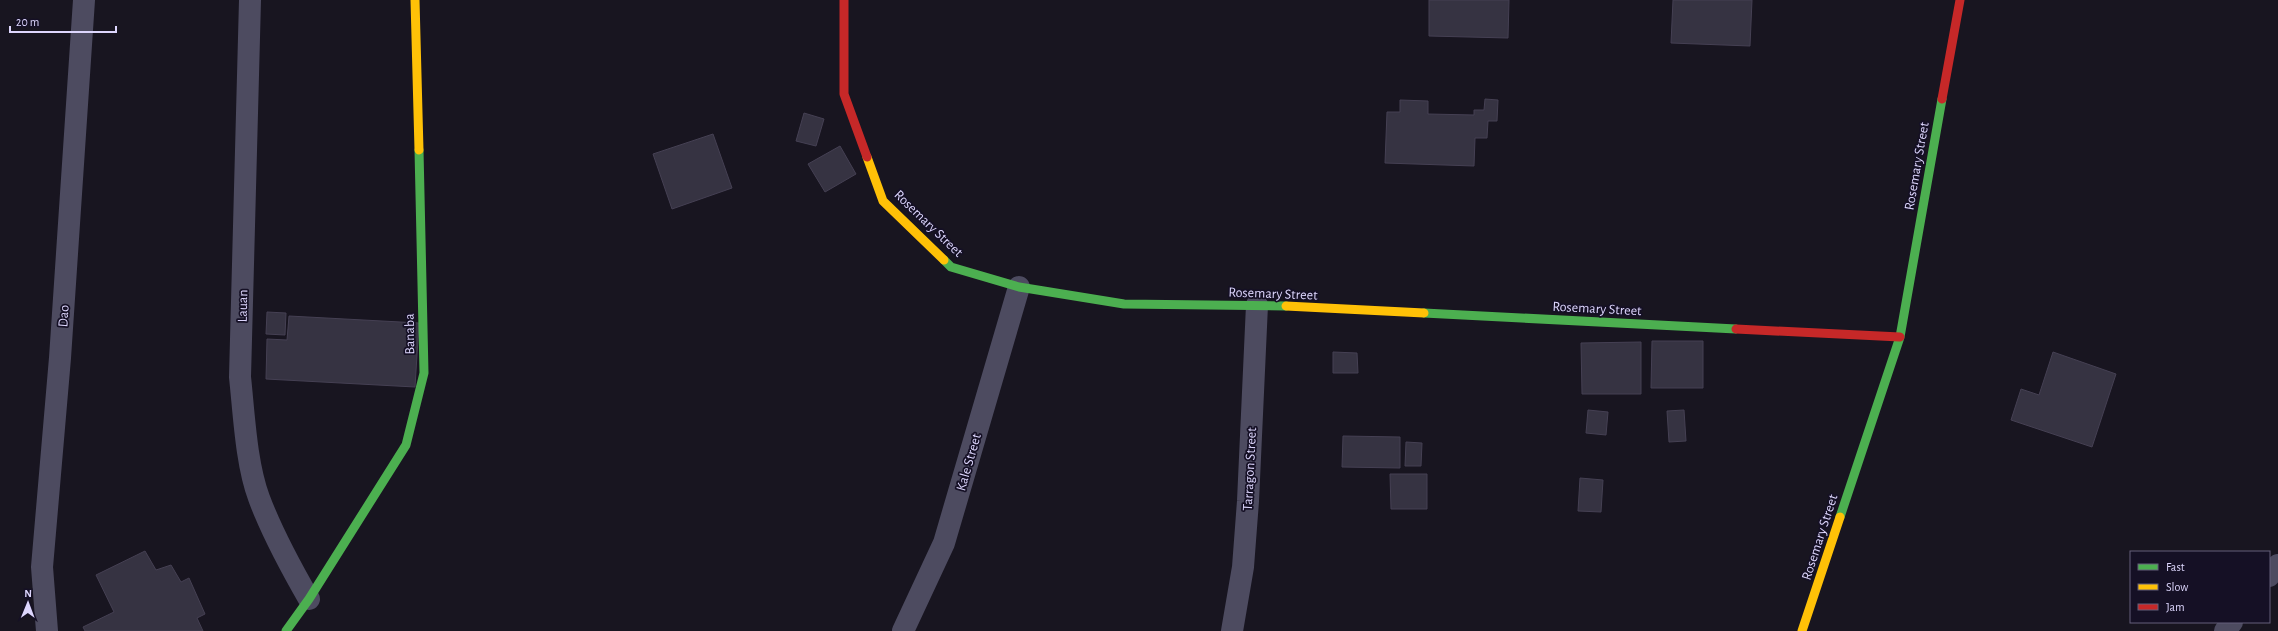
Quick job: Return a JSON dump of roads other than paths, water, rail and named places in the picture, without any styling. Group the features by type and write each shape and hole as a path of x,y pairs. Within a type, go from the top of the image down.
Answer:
{"street":[{"name":"Dao","path":"47,631 42,567 60,358 84,0"},
{"name":"Lauan","path":"250,0 240,377 245,429 258,496 282,552 309,599"},
{"name":"Banaba","path":"286,631 309,599 406,445 424,373 415,0"},
{"name":"Rosemary Street","path":"844,0 844,94 883,201 952,267 1019,287 1124,304 1257,305 1900,337"},
{"name":"Rosemary Street","path":"1802,631 1900,337 1960,0"},
{"name":"Kale Street","path":"903,631 944,543 1019,287"},
{"name":"Tarragon Street","path":"1232,631 1243,567 1248,501 1257,305"},
{"path":"2270,575 2278,565"}]}
